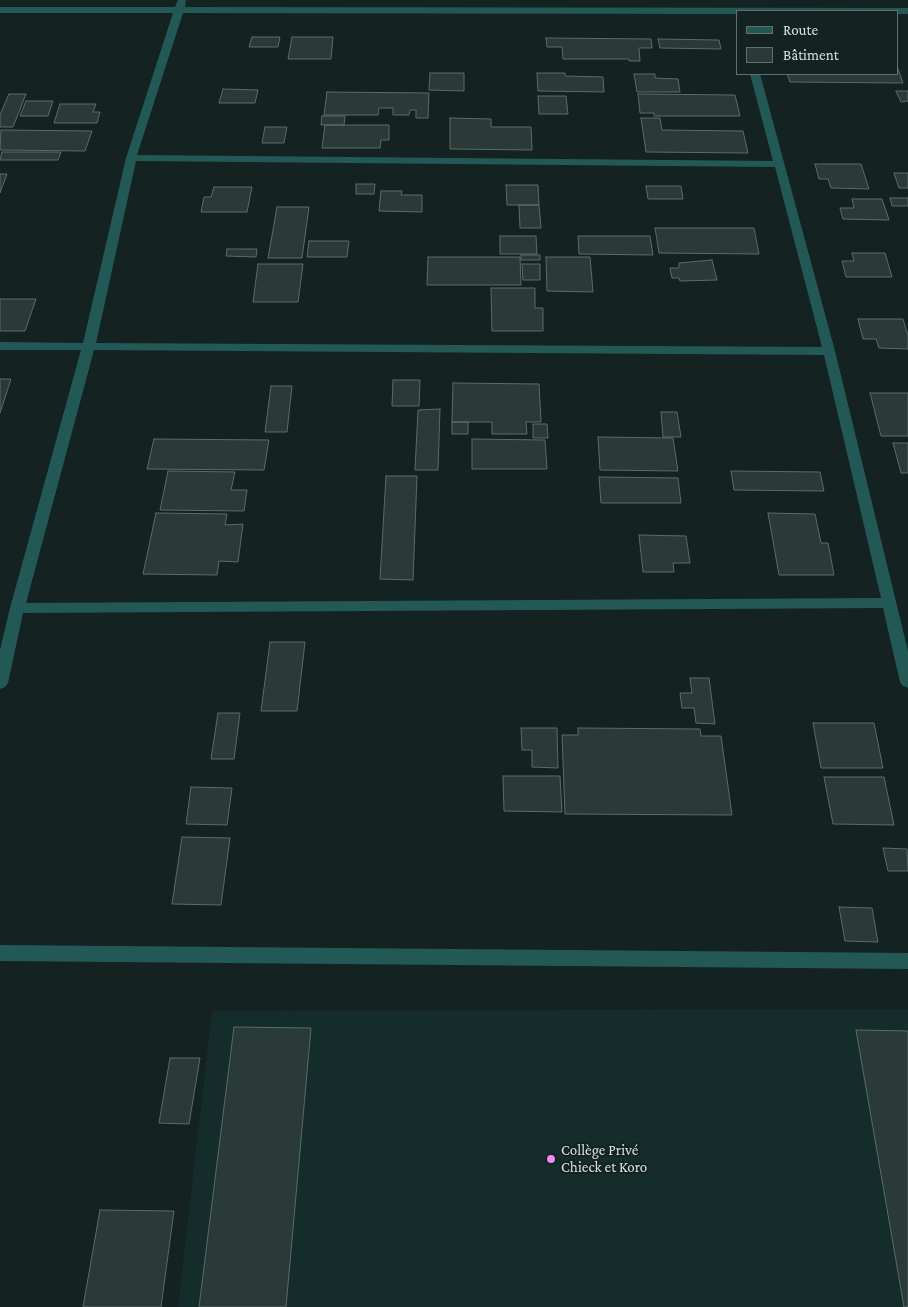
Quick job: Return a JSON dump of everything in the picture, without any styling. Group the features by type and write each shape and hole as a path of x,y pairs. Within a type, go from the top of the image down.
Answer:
{"street":[{"path":"0,10 181,5 736,11"},
{"path":"0,683 17,608 89,345 131,158 181,5"},
{"path":"755,75 829,351 908,682"},
{"path":"131,158 779,164"},
{"path":"0,346 89,345 829,351"},
{"path":"17,608 889,603"},
{"path":"0,953 908,960"}],"shaded area":[{"name":"Collège Privé Chieck et Koro","path":"908,1009 908,1307 178,1307 212,1011"}],"building":[{"path":"252,37 280,37 278,47 249,47"},
{"path":"292,37 333,37 331,59 288,59"},
{"path":"546,38 651,39 652,48 639,48 640,61 629,61 629,59 563,59 562,47 547,47"},
{"path":"658,39 719,40 721,49 660,48"},
{"path":"898,69 903,83 790,82 787,75 898,75"},
{"path":"430,73 464,73 464,91 429,90"},
{"path":"537,73 565,73 565,76 603,77 604,92 538,91"},
{"path":"634,74 655,74 655,78 678,79 680,92 637,92"},
{"path":"223,89 258,90 255,103 219,103"},
{"path":"896,91 908,91 908,101 901,102"},
{"path":"327,92 429,93 428,118 416,118 416,110 410,110 409,115 393,115 393,108 379,108 378,115 324,115"},
{"path":"9,94 26,94 13,127 0,127 0,115"},
{"path":"638,94 735,95 740,116 654,116 654,113 640,113"},
{"path":"538,96 566,96 568,114 539,114"},
{"path":"26,101 53,101 48,116 20,116"},
{"path":"60,104 96,104 93,112 100,112 97,123 54,123"},
{"path":"322,116 345,116 344,125 321,125"},
{"path":"450,118 491,119 491,127 531,127 532,150 450,149"},
{"path":"641,118 660,118 662,130 743,131 748,153 646,152"},
{"path":"325,125 389,125 389,140 381,140 380,148 322,148"},
{"path":"265,127 287,127 284,143 262,143"},
{"path":"1,130 92,131 85,151 0,150"},
{"path":"2,152 61,152 58,160 0,160"},
{"path":"815,164 861,164 869,189 831,188 828,179 819,179"},
{"path":"894,173 908,173 908,188 899,188"},
{"path":"0,174 7,174 0,193"},
{"path":"356,184 375,184 374,194 356,194"},
{"path":"506,185 538,185 539,205 507,205"},
{"path":"646,186 681,186 683,199 648,199"},
{"path":"214,187 252,187 247,212 201,212 204,197 211,197"},
{"path":"381,191 402,191 401,195 422,195 422,212 379,211"},
{"path":"890,198 908,198 908,206 892,206"},
{"path":"852,199 882,199 889,220 843,219 840,208 854,208"},
{"path":"519,205 539,205 541,228 520,228"},
{"path":"277,207 309,207 302,258 268,258"},
{"path":"655,228 754,228 759,254 659,253"},
{"path":"500,236 536,236 537,254 500,254"},
{"path":"578,236 650,236 653,255 579,254"},
{"path":"309,241 349,241 347,257 307,257"},
{"path":"227,249 257,249 256,257 226,256"},
{"path":"852,253 885,253 892,277 846,277 842,261 854,261"},
{"path":"521,255 540,255 540,260 521,260"},
{"path":"428,257 520,257 521,285 427,285"},
{"path":"546,257 590,257 593,292 547,291"},
{"path":"712,260 717,280 680,281 679,278 672,278 670,268 679,268 679,263"},
{"path":"258,264 303,264 298,302 253,302"},
{"path":"522,264 540,264 540,280 523,280"},
{"path":"491,288 535,288 535,308 543,308 543,331 492,331"},
{"path":"0,299 36,299 25,331 0,331"},
{"path":"858,319 903,319 908,336 908,349 879,348 876,339 863,339"},
{"path":"0,379 11,379 0,413"},
{"path":"393,380 420,380 419,406 392,406"},
{"path":"453,383 539,384 541,422 526,422 527,434 492,434 492,422 452,422"},
{"path":"271,386 292,386 287,432 265,432"},
{"path":"870,393 908,393 908,436 881,436"},
{"path":"440,409 438,470 415,470 418,410"},
{"path":"661,412 677,412 681,437 663,437"},
{"path":"452,422 468,422 468,434 452,434"},
{"path":"533,424 547,424 548,438 533,438"},
{"path":"598,437 673,438 678,471 600,470"},
{"path":"154,439 269,440 264,470 147,469"},
{"path":"472,439 545,440 547,469 472,469"},
{"path":"893,443 908,443 908,473 901,473"},
{"path":"168,471 235,472 231,490 247,490 244,511 160,510"},
{"path":"731,471 820,472 824,491 734,490"},
{"path":"386,476 417,476 413,580 380,579"},
{"path":"599,477 678,478 681,503 601,503"},
{"path":"156,513 227,514 225,525 243,524 238,562 219,561 217,575 143,574"},
{"path":"768,513 815,514 821,543 828,543 834,575 779,575"},
{"path":"639,535 686,536 690,563 673,563 674,572 643,572"},
{"path":"270,642 305,642 297,711 261,711"},
{"path":"690,678 709,678 715,724 696,723 694,708 682,708 680,693 692,693"},
{"path":"218,713 240,713 234,759 211,759"},
{"path":"813,723 874,723 883,768 821,768"},
{"path":"521,728 557,728 558,768 532,767 532,750 522,750"},
{"path":"578,728 700,729 701,736 721,736 732,815 565,814 562,735 578,735"},
{"path":"503,776 560,776 562,812 504,811"},
{"path":"824,777 884,777 894,825 833,824"},
{"path":"191,787 232,788 227,825 186,824"},
{"path":"182,837 230,838 221,905 172,904"},
{"path":"883,848 907,849 908,871 888,871"},
{"path":"839,907 872,908 878,942 845,941"},
{"path":"234,1027 311,1028 286,1307 199,1307"},
{"path":"856,1030 908,1031 908,1307 904,1307"},
{"path":"170,1058 200,1058 189,1124 159,1123"},
{"path":"100,1210 174,1211 161,1307 83,1307"}],"place":[{"name":"Collège Privé Chieck et Koro","path":"551,1159"}]}
